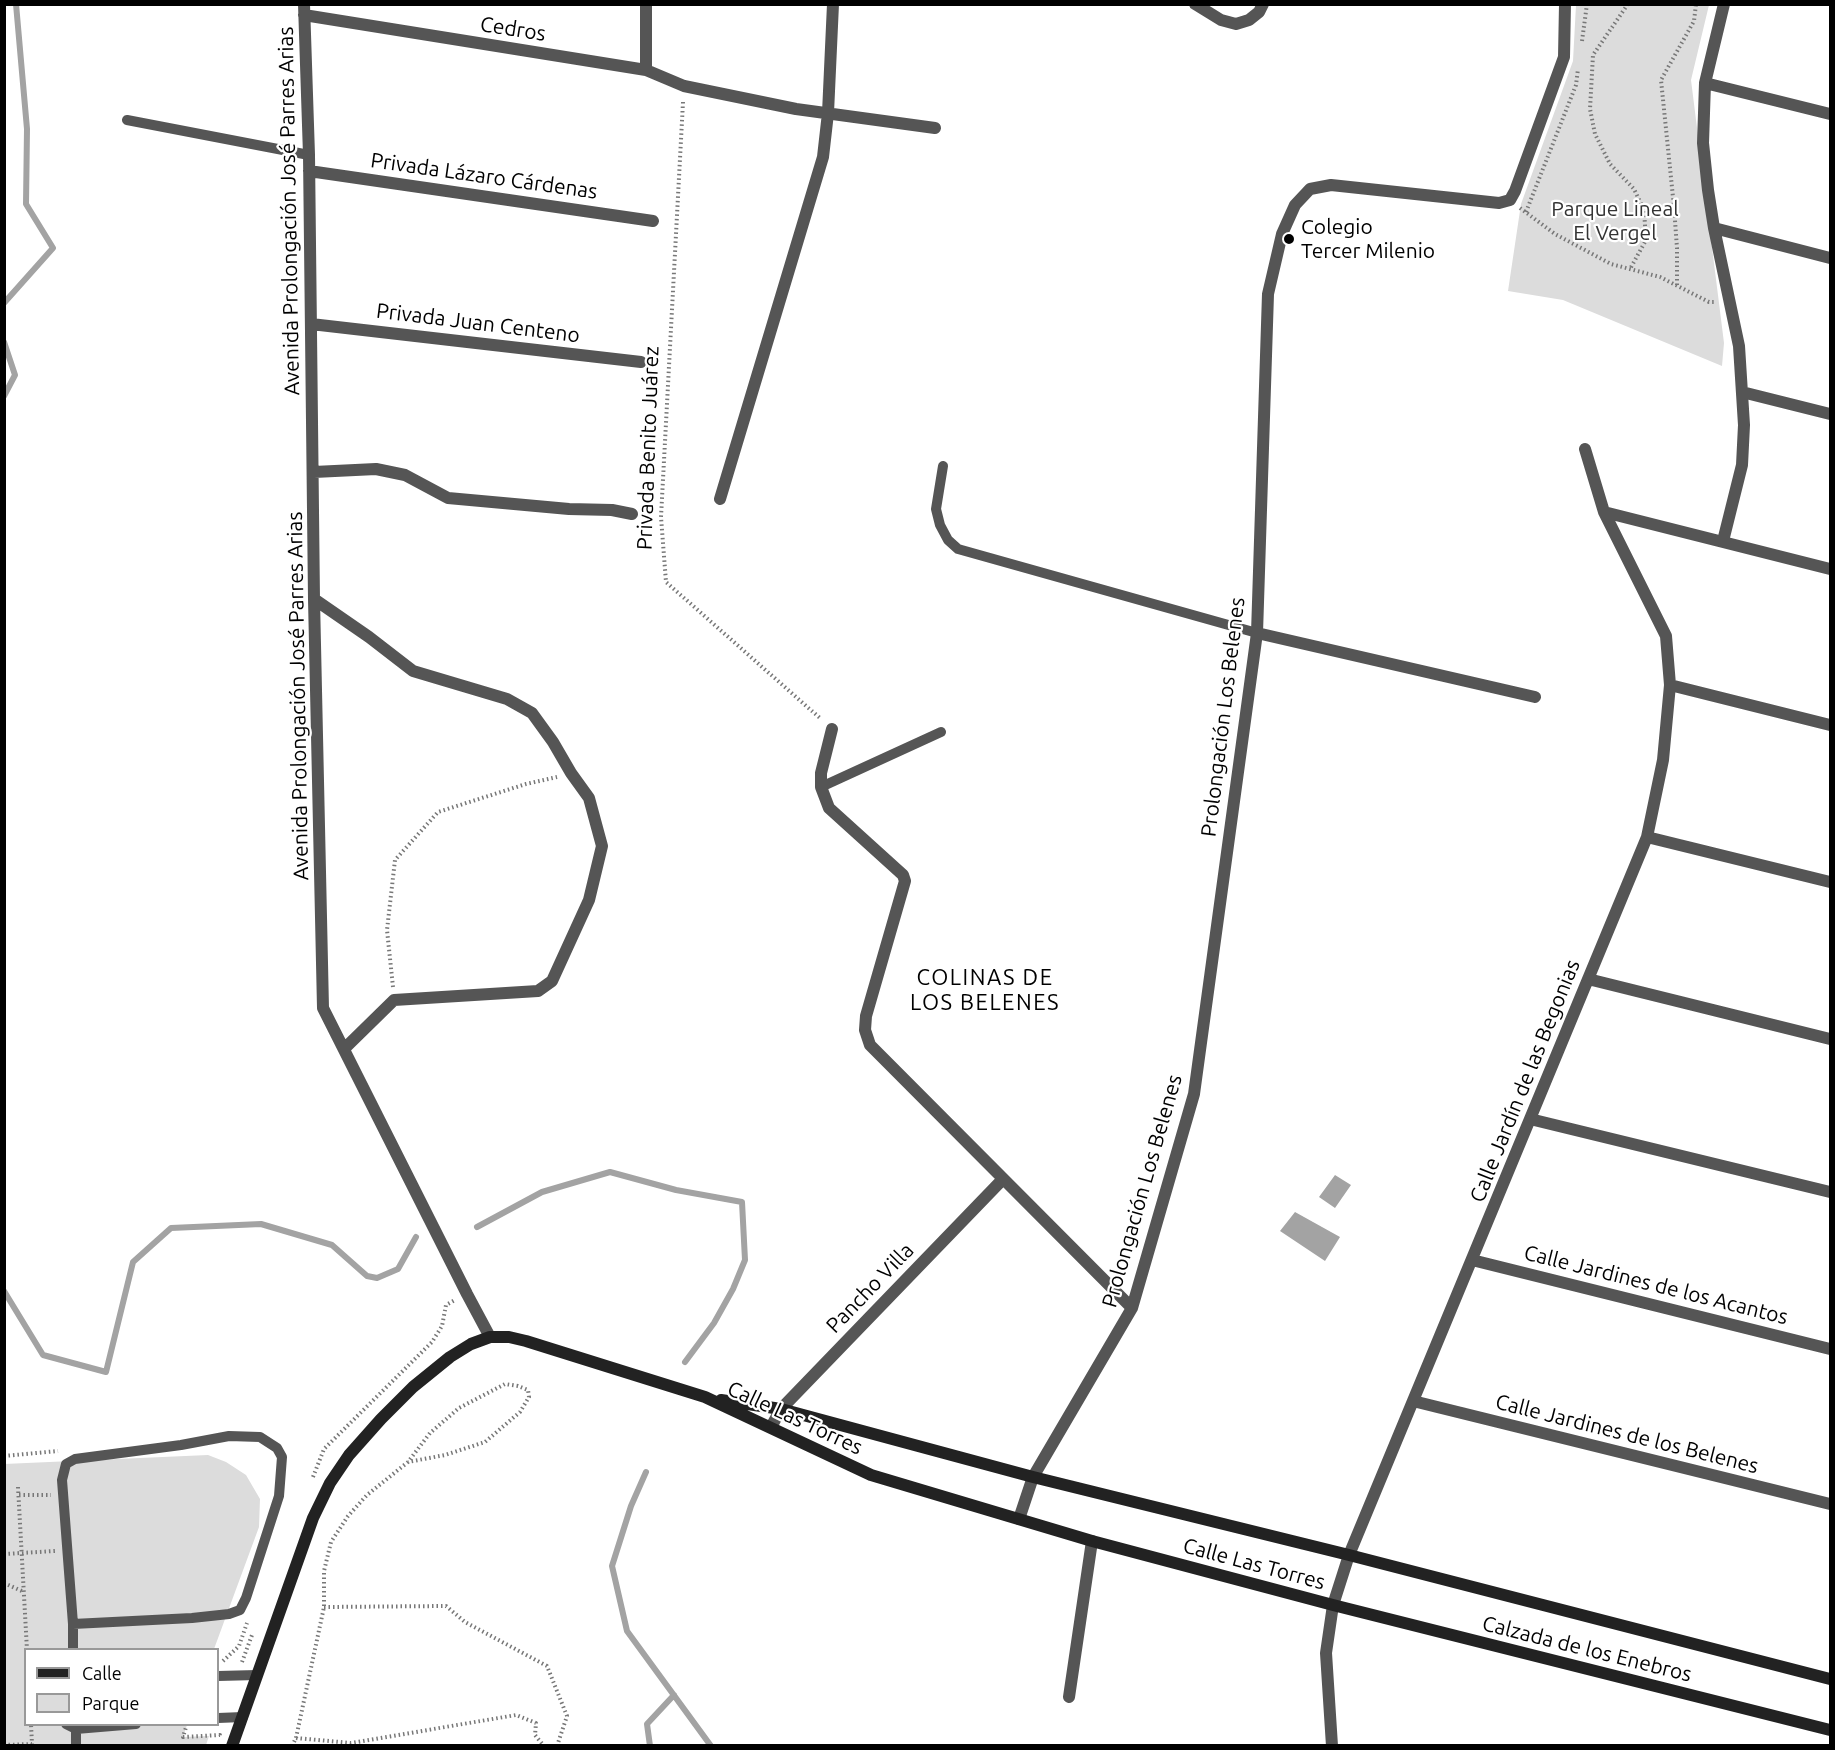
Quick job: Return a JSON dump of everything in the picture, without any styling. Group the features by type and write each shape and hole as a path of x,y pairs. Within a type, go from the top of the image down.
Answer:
{"main road":[{"path":"232,1746 313,1518 330,1483 349,1455 381,1419 412,1387 450,1357 471,1344 490,1337 509,1337 705,1397"},
{"name":"Calle Las Torres","path":"705,1397 781,1409 1033,1477 1349,1555"},
{"name":"Calle Las Torres","path":"705,1397 871,1475 1092,1541 1333,1605"},
{"name":"Calzada de los Enebros","path":"1349,1555 1830,1680"},
{"name":"Calzada de los Enebros","path":"1333,1605 1830,1730"}],"street":[{"path":"646,4 646,70"},
{"path":"720,499 824,157 833,4"},
{"path":"1195,4 1221,20 1236,24 1249,20 1259,12 1263,4"},
{"path":"1510,200 1564,57 1565,4"},
{"path":"1723,541 1742,465 1744,425 1739,346 1714,228 1703,143 1705,83 1724,4"},
{"name":"Cedros","path":"303,8 646,70 684,86 796,108 935,128"},
{"name":"Avenida Prolongación José Parres Arias","path":"303,8 309,155 314,598 323,1008 466,1294 490,1337"},
{"path":"1705,83 1830,114"},
{"name":"Privada Lázaro Cárdenas","path":"309,171 653,220"},
{"name":"Prolongación Los Belenes","path":"1019,1519 1033,1477 1132,1308 1194,1094 1257,633 1268,294 1282,234 1295,205 1310,189 1331,185 1499,203 1510,200"},
{"path":"1714,228 1830,258"},
{"name":"Privada Juan Centeno","path":"311,324 641,362"},
{"path":"1742,392 1830,414"},
{"name":"Calle Jardín de las Begonias","path":"1332,1746 1326,1653 1333,1605 1349,1555 1647,837 1663,760 1670,685 1666,636 1604,512 1585,448"},
{"path":"314,472 376,469 405,475 448,498 632,513"},
{"path":"1604,512 1830,568"},
{"path":"314,598 413,671 507,699 532,713 589,798 602,846 589,900 552,981 538,991 394,1000 345,1048"},
{"path":"1257,633 1535,697"},
{"path":"1670,685 1830,725"},
{"path":"832,729 821,773 821,787 829,808 903,875 905,881 866,1016 865,1030 870,1045 1132,1308"},
{"path":"1647,837 1830,882"},
{"path":"1588,979 1830,1039"},
{"path":"1530,1119 1830,1192"},
{"name":"Pancho Villa","path":"771,1427 781,1409 1003,1179"},
{"name":"Calle Jardines de los Acantos","path":"1472,1260 1830,1349"},
{"name":"Calle Jardines de los Belenes","path":"1413,1401 1830,1504"},
{"path":"1069,1697 1092,1541"}],"lane":[{"path":"127,120 309,155"},
{"path":"942,466 936,509 940,525 948,540 957,549 1257,633"},
{"path":"821,787 941,732"},
{"path":"73,1624 192,1618 229,1614 240,1610 279,1496 282,1457 277,1448 260,1437 229,1436 181,1445 75,1459 66,1464 62,1480 73,1648"},
{"path":"219,1676 257,1675"},
{"path":"219,1718 243,1716"},
{"path":"76,1746 71,1727 104,1726"}],"path":[{"path":"1629,4 1593,55 1590,109 1595,134 1610,164 1634,189 1644,210 1646,240 1630,269"},
{"path":"1677,285 1674,207 1661,80 1694,21 1696,4"},
{"name":"Privada Benito Juárez","path":"684,86 661,517 666,582 832,729"},
{"path":"1510,200 1556,234 1611,264 1660,277 1709,302 1730,305"},
{"path":"394,1000 387,930 395,860 438,812 526,784 571,773"},
{"path":"446,1305 466,1294"},
{"path":"292,1746 296,1738 324,1607 324,1571 331,1542 348,1516 367,1495 408,1462 430,1433 459,1408 505,1384 528,1390 529,1397 520,1412 485,1442 445,1455 408,1462"},
{"path":"4,1456 62,1450"},
{"path":"18,1488 27,1648"},
{"path":"19,1495 64,1495"},
{"path":"4,1554 68,1550"},
{"path":"4,1583 24,1592"},
{"path":"324,1607 446,1606 465,1623 547,1666 567,1716 557,1746"},
{"path":"219,1664 239,1646 251,1614"},
{"path":"296,1738 351,1744 516,1715 536,1723 535,1735 544,1746"},
{"path":"4,1745 32,1744 31,1726"},
{"path":"187,1726 183,1737 220,1735 217,1746"}],"green space":[{"name":"Parque Lineal El Vergel","path":"1576,5 1709,5 1691,80 1724,343 1722,366 1563,300 1508,291 1521,204 1573,61"},
{"path":"208,1455 226,1462 246,1475 260,1499 259,1527 214,1648 24,1648 24,1726 187,1726 183,1737 209,1736 206,1745 5,1745 4,1464"}],"shaded area":[{"path":"1335,1175 1351,1185 1335,1208 1319,1197"},
{"path":"1295,1212 1340,1237 1325,1261 1280,1231"}],"waterway":[{"path":"4,303 53,248 26,204 27,129 16,4"},
{"path":"4,342 15,375 4,396"},
{"path":"477,1227 542,1192 610,1172 676,1190 742,1202 745,1260 733,1289 714,1323 685,1362"},
{"path":"4,1291 43,1355 106,1372 133,1262 171,1228 261,1224 332,1245 367,1276 377,1278 398,1269 416,1237"},
{"path":"646,1472 631,1506 612,1566 627,1631 711,1746"},
{"path":"650,1746 647,1724 674,1695"}],"place":[{"name":"Colegio Tercer Milenio","path":"1289,239"}],"district":[{"name":"COLINAS DE LOS BELENES","path":"985,990"}]}
